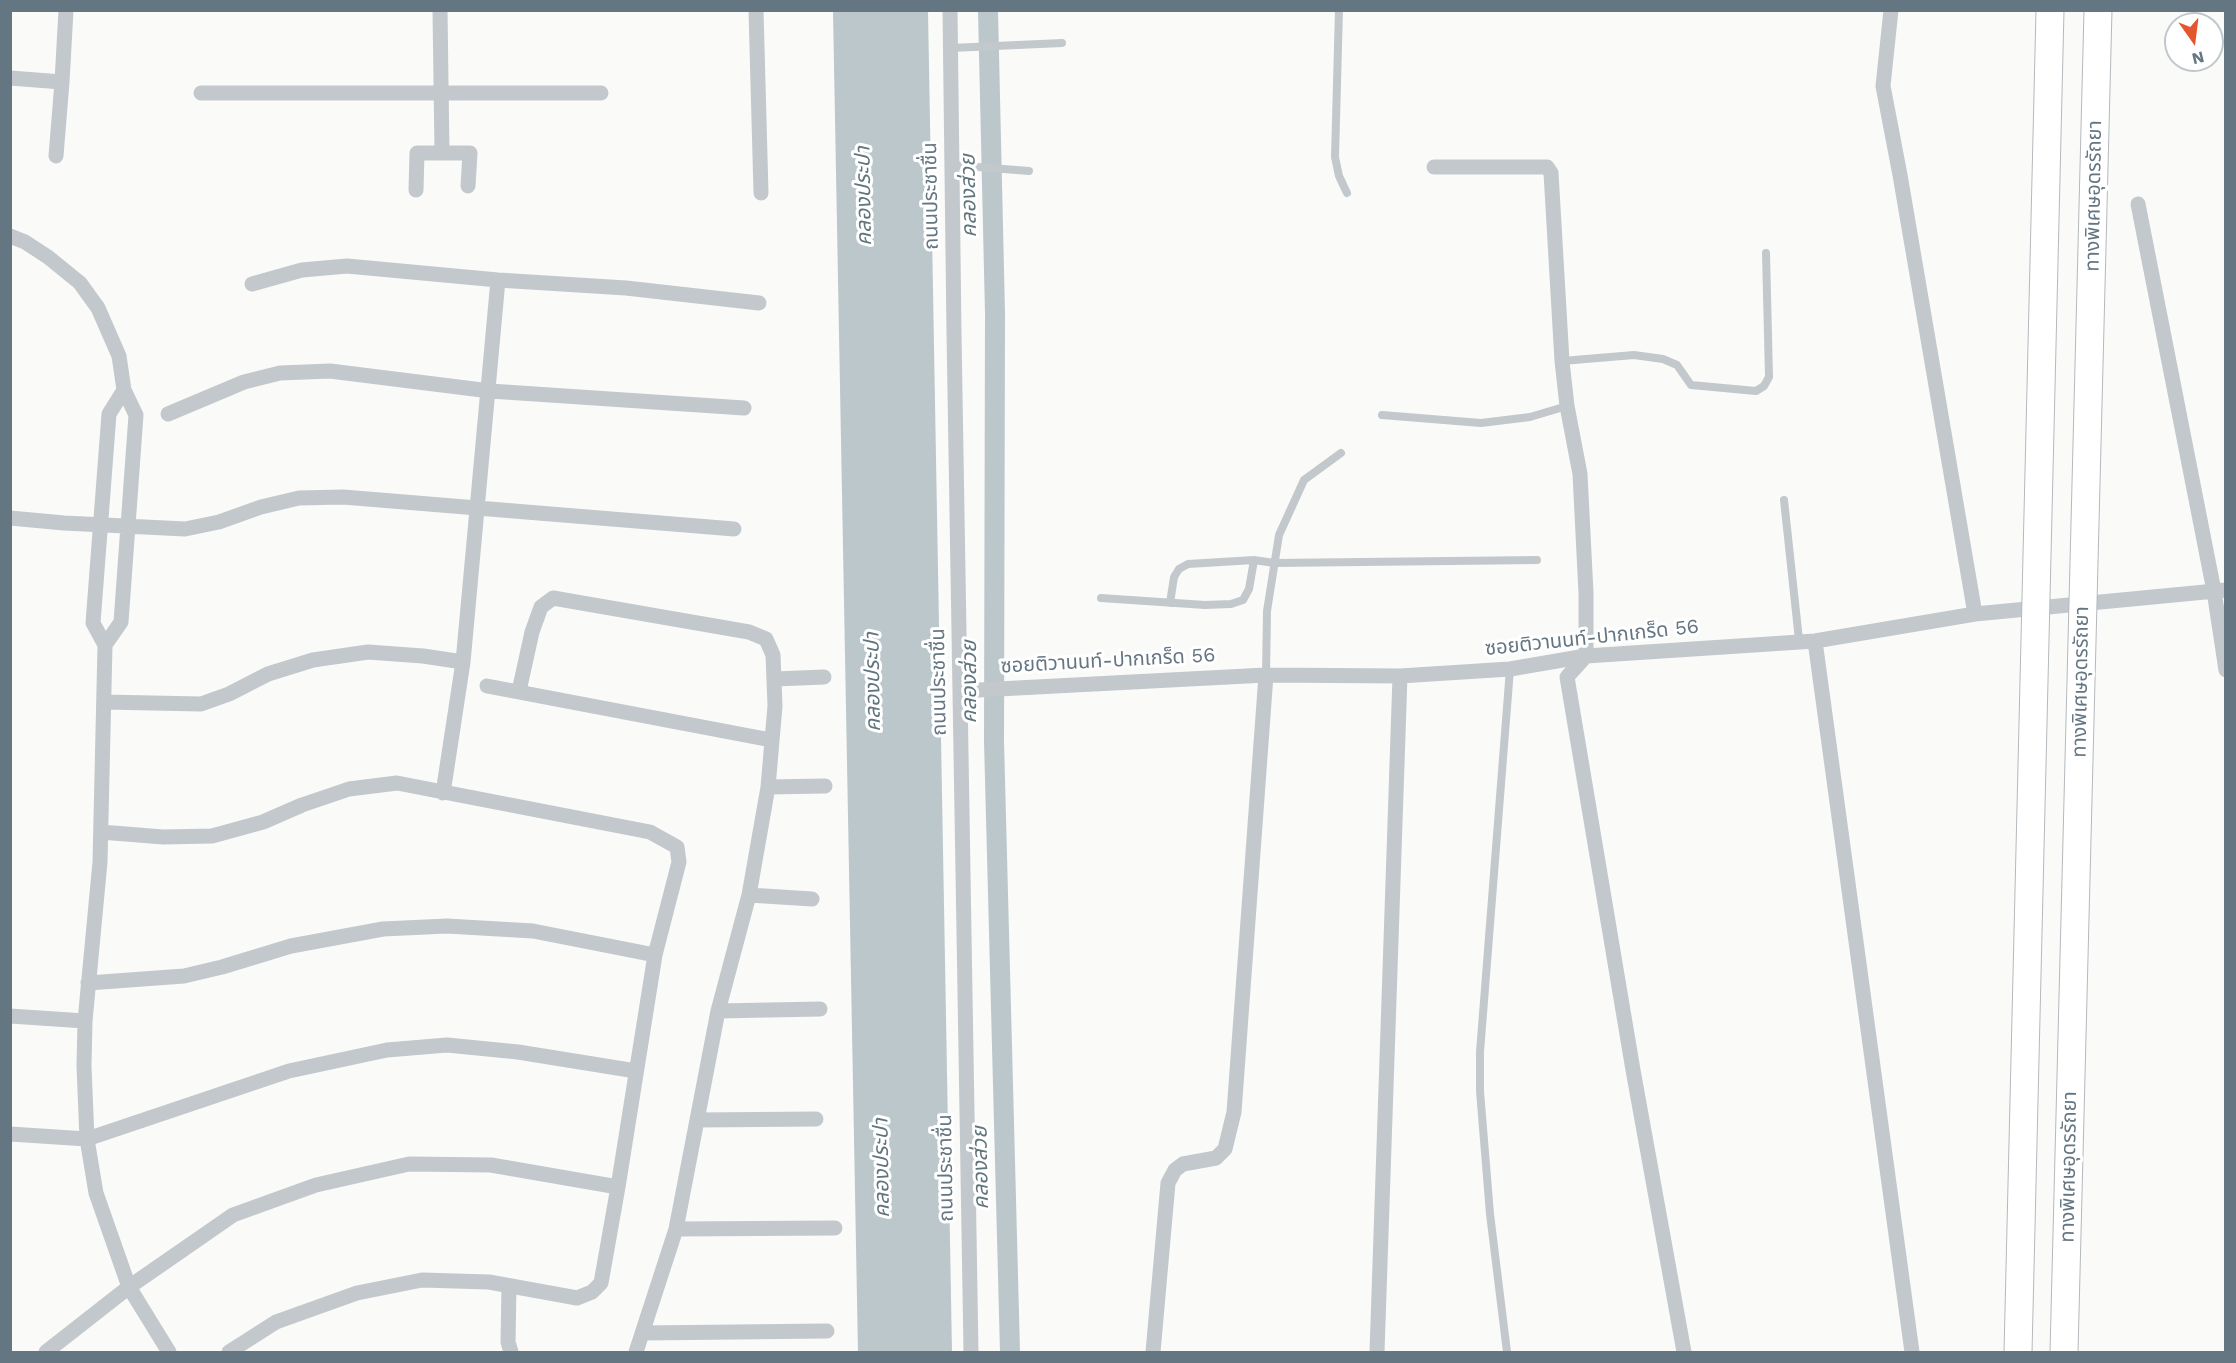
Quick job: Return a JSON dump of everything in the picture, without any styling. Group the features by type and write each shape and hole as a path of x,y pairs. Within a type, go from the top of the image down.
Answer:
{"highway":[{"path":"2018,1353 2050,10"},
{"name":"ทางพิเศษอุดรรัถยา","path":"2064,1353 2098,10"}],"street":[{"path":"56,156 66,10"},
{"path":"440,10 442,153"},
{"path":"756,10 761,193"},
{"name":"ถนนประชาชื่น","path":"950,10 971,1353"},
{"path":"1891,10 1883,86 1975,614"},
{"path":"10,78 62,82"},
{"path":"201,93 601,93"},
{"path":"416,190 417,153 470,153 468,186"},
{"path":"1434,167 1547,167 1551,173 1562,361 1567,406 1580,474 1586,593 1586,656 1567,677 1633,1070 1684,1353"},
{"path":"2138,204 2220,591 2226,670"},
{"path":"10,236 25,242 48,257 80,283 98,308 119,356 124,390 136,415 121,622 105,645"},
{"path":"252,284 302,270 347,266 498,280 626,288 759,303"},
{"path":"443,794 463,662 476,509 490,391 498,280"},
{"path":"168,414 244,382 280,373 330,371 490,391 744,408"},
{"path":"124,390 109,414 93,623 105,645 100,832 85,1021 87,1139 96,1193 129,1287 169,1353"},
{"path":"10,518 185,529 219,522 261,507 299,498 343,497 734,529"},
{"name":"ซอยติวานนท์-ปากเกร็ด 56","path":"960,691 1266,675 1401,676 1510,669 1586,656 1799,640 1815,641 1975,614 2220,591"},
{"path":"519,691 535,624 541,608 553,598 749,632 766,639 773,655 775,679 768,787 749,895 718,1011 676,1229 636,1353"},
{"path":"1815,641 1912,1353"},
{"path":"104,702 201,704 229,694 268,674 301,663 368,652 463,662"},
{"path":"1153,1353 1168,1183 1175,1170 1184,1164 1216,1158 1225,1149 1234,1112 1266,675"},
{"path":"1377,1353 1401,676"},
{"path":"775,679 824,677"},
{"path":"487,686 771,740"},
{"path":"100,832 163,837 212,836 263,822 302,805 349,789 397,783 443,794 650,832 677,847 679,862 655,955 601,1283 592,1292 577,1298 489,1282 422,1280 357,1293 276,1322 229,1353"},
{"path":"768,787 825,786"},
{"path":"749,895 812,899"},
{"path":"88,983 184,976 291,946 383,929 447,926 532,931 655,955"},
{"path":"718,1011 820,1009"},
{"path":"10,1016 85,1021"},
{"path":"10,1134 87,1139 289,1071 387,1050 447,1045 518,1052 636,1071"},
{"path":"698,1120 816,1119"},
{"path":"46,1353 129,1287 233,1215 316,1185 410,1164 491,1165 618,1187"},
{"path":"676,1229 835,1228"},
{"path":"509,1286 508,1342 511,1353"},
{"path":"642,1333 827,1331"}],"lane":[{"path":"1338,10 1335,157 1347,193"},
{"path":"951,48 1062,43"},
{"path":"952,165 1029,171"},
{"path":"1562,361 1634,355 1663,358 1677,365 1691,385 1755,391 1764,386 1769,377 1766,253"},
{"path":"1382,415 1481,423 1530,417 1567,406"},
{"path":"1266,675 1267,611 1279,535 1304,480 1341,453"},
{"path":"1784,500 1799,640"},
{"path":"1101,598 1205,605 1231,604 1243,600 1249,589 1254,560"},
{"path":"1170,603 1174,577 1179,569 1188,564 1254,560 1274,564 1537,560"},
{"path":"1507,1353 1490,1214 1480,1091 1480,1052 1510,669"}],"water":[{"name":"คลองประปา","path":"833,11 928,11 952,1352 858,1352"}],"waterway":[{"name":"คลองส่วย","path":"988,10 995,314 994,741 1010,1352"}]}
